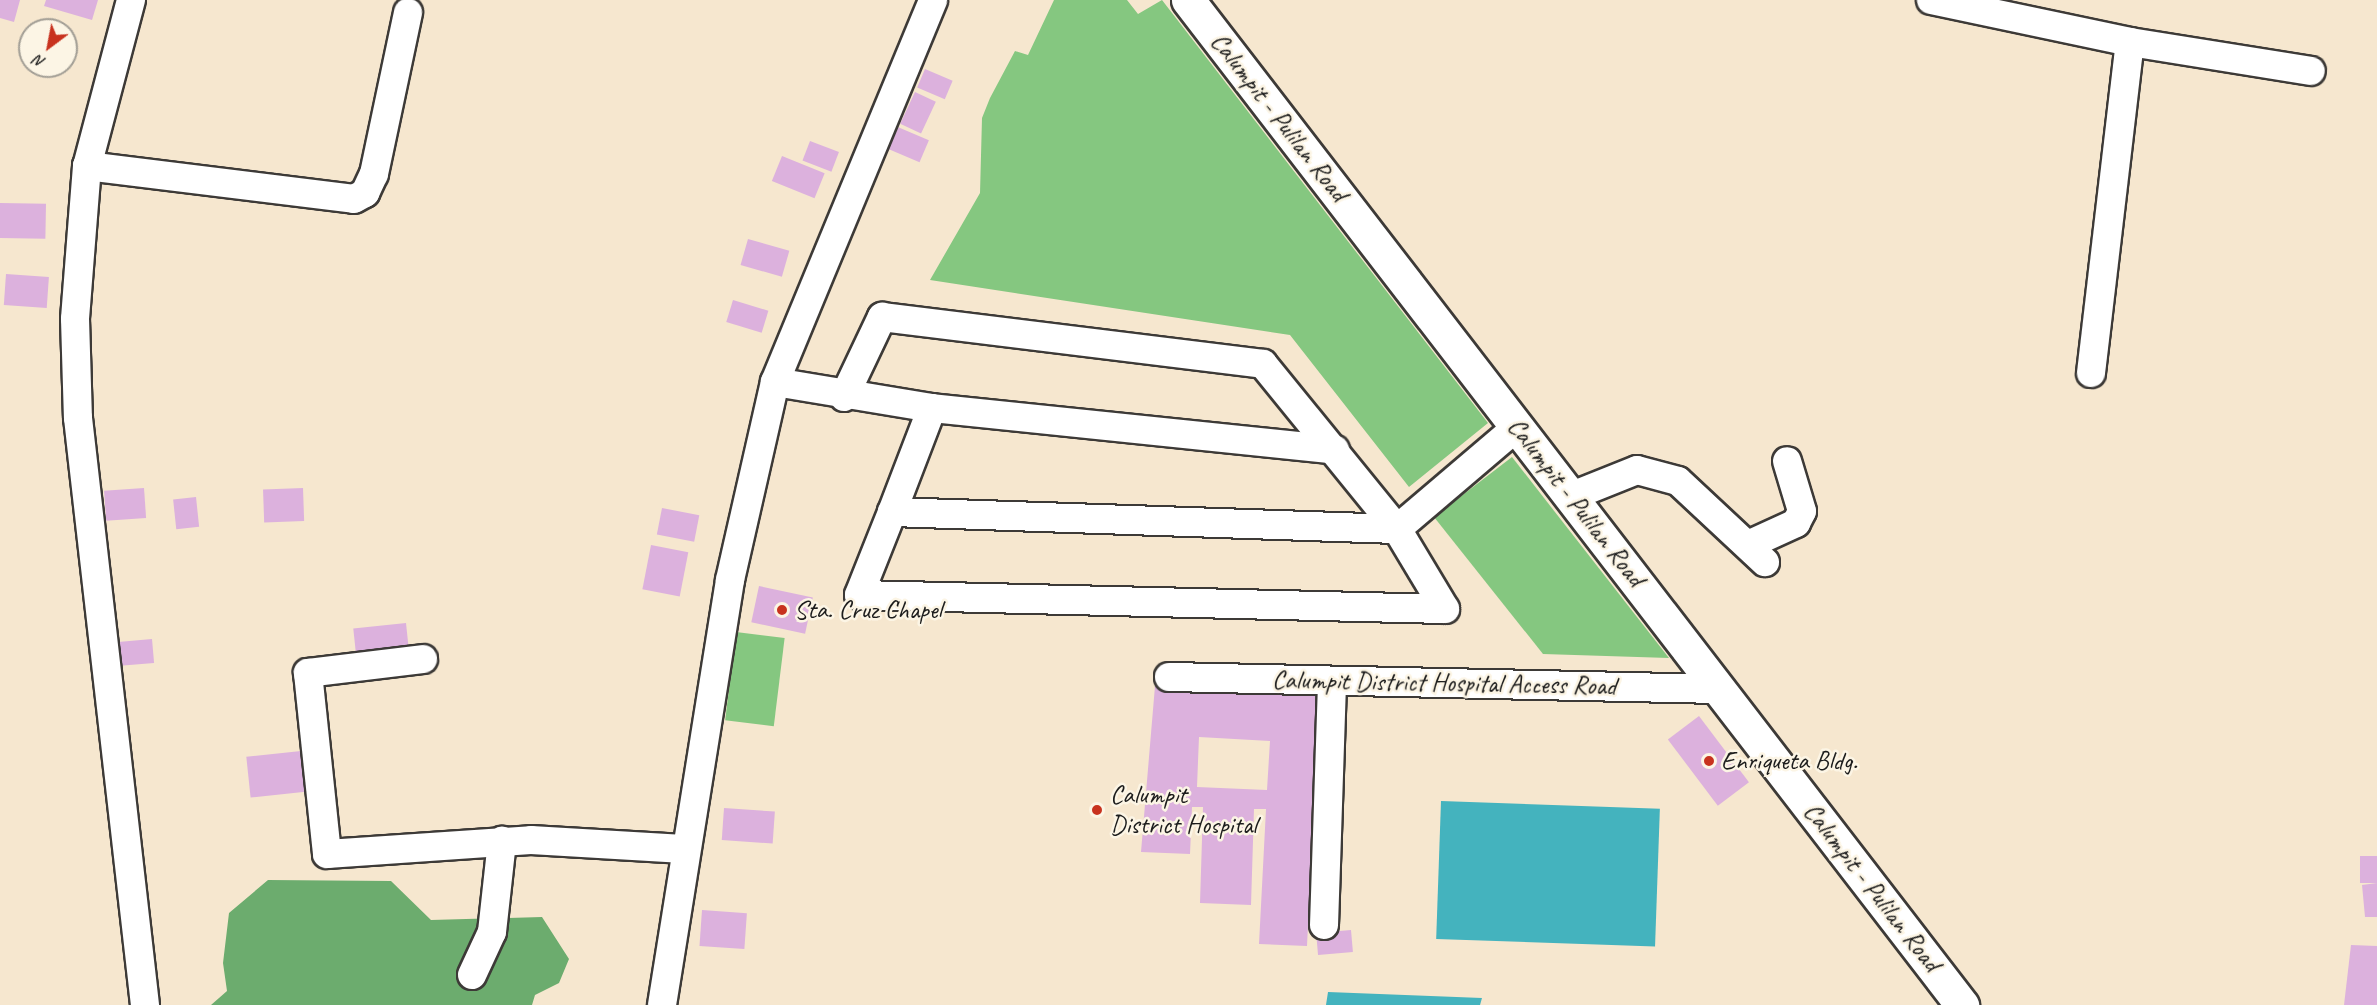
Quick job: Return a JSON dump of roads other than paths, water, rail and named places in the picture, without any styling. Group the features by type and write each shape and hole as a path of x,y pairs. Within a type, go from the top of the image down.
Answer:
{"main road":[{"name":"Calumpit - Pulilan Road","path":"1188,0 1962,1005"}],"street":[{"path":"131,0 87,166 75,319 78,418 145,1005"},
{"path":"662,1005 684,849 749,482 775,382 933,0"},
{"path":"1931,0 2130,42 2312,70"},
{"path":"87,166 354,199 365,194 374,174 408,13"},
{"path":"2091,373 2130,42"},
{"path":"844,397 882,317 1263,364 1397,529 1445,609 859,595 932,408"},
{"path":"775,382 844,397 932,408 1335,450"},
{"path":"892,512 1397,529 1518,426"},
{"path":"1572,496 1637,470 1678,481 1757,554 1796,523 1802,511 1787,461"},
{"path":"423,659 308,673 327,854 502,841 684,849"},
{"name":"Calumpit District Hospital Access Road","path":"1169,677 1720,689"},
{"path":"1324,925 1332,681"},
{"path":"472,975 492,932 502,841"}],"water":[{"path":"1441,801 1660,809 1655,947 1436,939"},
{"path":"1328,992 1482,998 1480,1005 1326,1005"}],"place":[{"name":"Sta. Cruz Chapel","path":"782,610"},
{"name":"Enriqueta Bldg.","path":"1709,761"},
{"name":"Calumpit District Hospital","path":"1097,810"}]}
